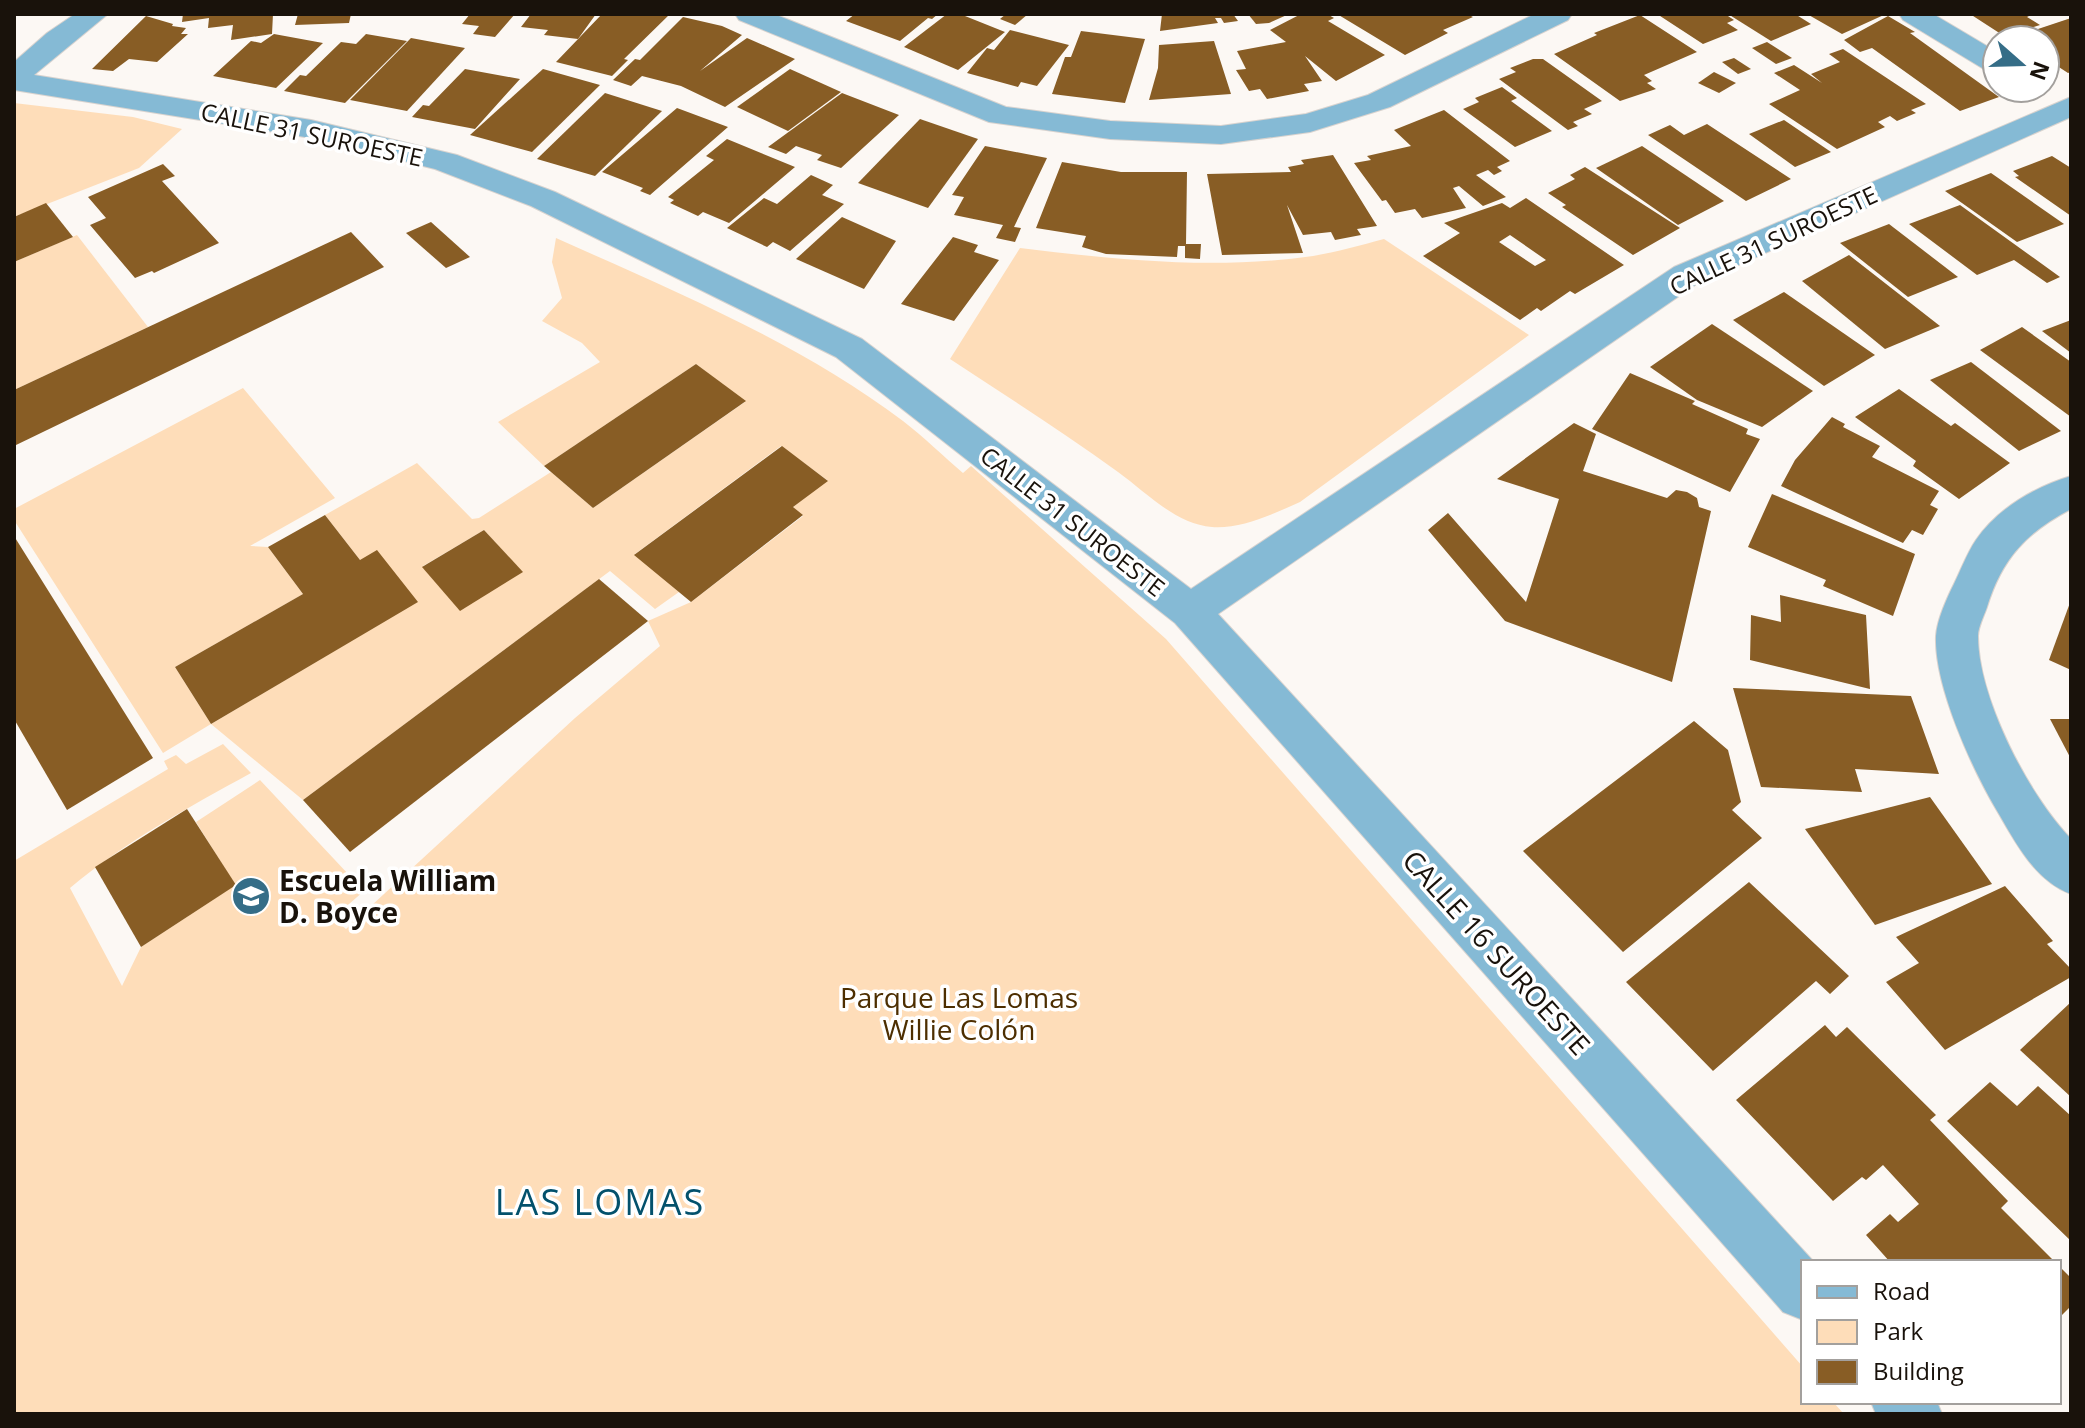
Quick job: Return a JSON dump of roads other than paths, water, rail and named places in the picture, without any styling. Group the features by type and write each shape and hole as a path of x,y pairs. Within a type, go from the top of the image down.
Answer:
{"street":[{"path":"14,80 57,39 94,14"},
{"path":"749,14 1000,115 1110,130 1221,135 1310,123 1379,101 1558,14"},
{"path":"1913,14 1981,55"},
{"name":"CALLE 31 SUROESTE","path":"14,80 311,129 446,162 543,199 849,348 1190,611 1686,275 2069,107"},
{"path":"2071,491 2026,514 1991,550 1970,594 1957,635 1965,683 1981,731 2003,780 2038,837 2071,872"},
{"name":"CALLE 16 SUROESTE","path":"1190,611 1801,1290"}],"place":[{"name":"Escuela William D. Boyce","path":"251,896"}],"district":[{"name":"LAS LOMAS","path":"600,1201"}],"park label":[{"name":"Parque Las Lomas Willie Colón","path":"959,1013"}]}
